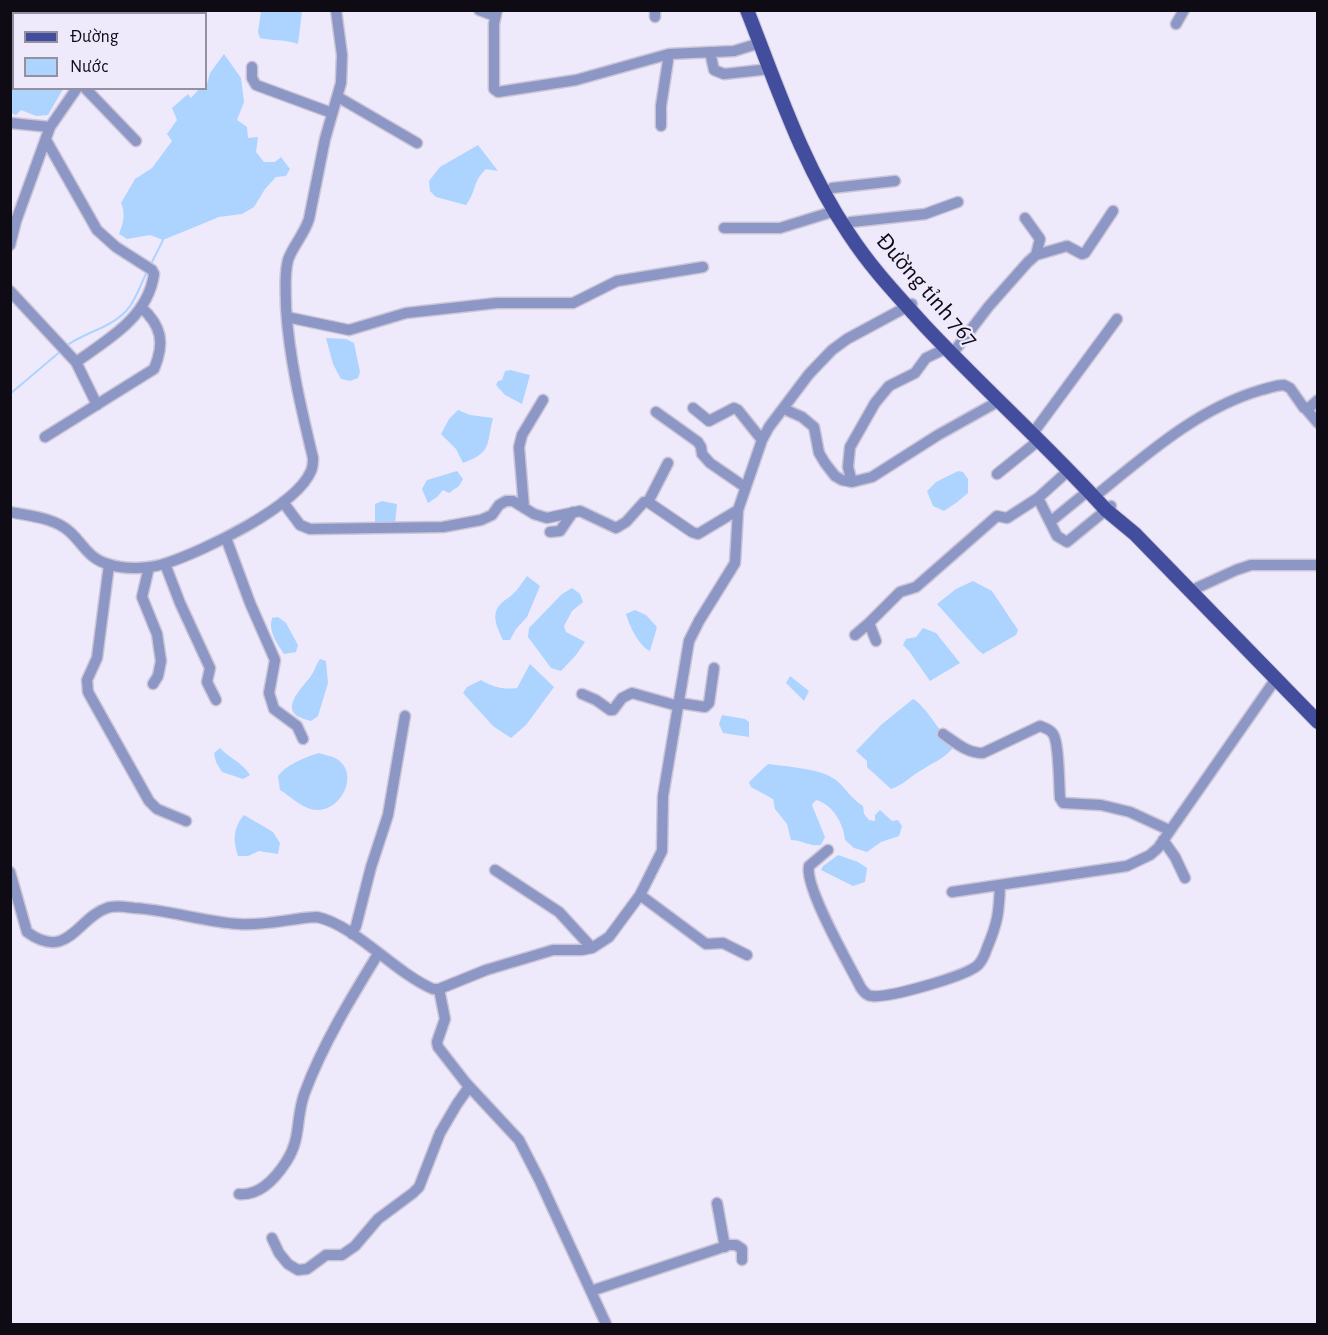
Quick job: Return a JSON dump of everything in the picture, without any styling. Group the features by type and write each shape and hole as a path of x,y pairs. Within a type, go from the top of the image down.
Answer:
{"main road":[{"name":"Đường tỉnh 767","path":"747,10 798,138 835,211 883,281 910,305 999,401 1037,435 1068,471 1094,492"},
{"name":"Đường tỉnh 767","path":"756,10 800,125 832,188 851,222 910,305"},
{"name":"Đường tỉnh 767","path":"951,349 1094,492 1317,722"}],"street":[{"path":"10,512 58,524 71,533 89,555 109,565 149,567 165,564 226,538 259,519 300,487 312,470 313,458 293,373 285,282 288,261 309,219 325,139 338,98 342,56 336,10"},
{"path":"479,10 496,13 494,89 498,92 576,80 669,54 734,51 760,43"},
{"path":"1176,24 1184,10"},
{"path":"710,52 714,70 724,74 770,69"},
{"path":"661,126 661,106 669,54"},
{"path":"252,67 252,78 256,85 332,113"},
{"path":"10,245 16,221 50,127 76,90"},
{"path":"87,90 136,141"},
{"path":"338,98 417,143"},
{"path":"10,123 50,127"},
{"path":"46,140 97,230 116,247 148,268 154,277 141,307 121,331 76,362"},
{"path":"832,188 895,181"},
{"path":"851,222 925,214 958,202"},
{"path":"724,228 780,228 835,211"},
{"path":"1036,255 1067,246 1082,254 1085,253 1113,211"},
{"path":"852,483 847,456 875,403 889,386 915,373 926,358 951,349 1036,255 1040,240 1025,218"},
{"path":"287,317 350,330 406,313 497,303 573,303 617,281 703,267"},
{"path":"10,291 76,362 97,405"},
{"path":"11,872 27,932 43,940 60,941 70,936 100,911 117,906 158,909 256,926 317,917 352,934 429,987 440,989 486,970 553,950 592,948 609,937 640,895 659,862 662,851 663,796 689,641 701,628 735,563 738,510 762,440 809,374 832,350 910,305"},
{"path":"45,437 154,369 160,348 158,328 151,316 141,307"},
{"path":"997,474 1037,435 1117,319"},
{"path":"1050,522 1201,416 1248,394 1284,385 1290,388 1301,406 1317,423"},
{"path":"524,508 519,447 522,435 543,400"},
{"path":"1306,409 1317,400"},
{"path":"784,409 802,417 814,427 819,453 825,463 836,476 852,483 872,477 938,435 999,401"},
{"path":"693,408 709,421 734,408 762,440"},
{"path":"656,412 698,442 702,454 710,463 745,487"},
{"path":"648,502 668,463"},
{"path":"855,635 900,592 916,587 997,516 1008,518 1038,498 1068,471"},
{"path":"1038,498 1057,536 1066,542 1108,508"},
{"path":"283,502 300,525 310,529 443,527 481,520 492,515 498,505 506,501 513,501 534,514 547,518 580,511 616,528 626,522 640,504 648,502 698,534 738,510"},
{"path":"550,532 560,531 573,512"},
{"path":"226,538 250,603 275,660 269,687 273,706 297,726 303,739"},
{"path":"165,564 210,668 207,682 216,700"},
{"path":"109,565 97,658 87,680 88,692 150,801 157,809 186,821"},
{"path":"1190,591 1251,565 1317,565"},
{"path":"149,567 142,597 157,634 160,661 158,676 153,684"},
{"path":"869,623 876,641"},
{"path":"582,694 610,710 613,710 625,696 632,693 678,704 705,707 709,704 714,668"},
{"path":"952,892 1127,866 1150,855 1275,680"},
{"path":"352,934 388,814 405,716"},
{"path":"943,734 965,749 983,753 1040,726 1047,728 1054,734 1057,744 1060,798 1063,803 1101,805 1144,816 1166,835 1185,878"},
{"path":"828,850 808,866 808,873 823,913 861,988 871,996 892,995 961,974 977,966 998,918 1000,885"},
{"path":"495,870 559,912 592,948"},
{"path":"640,895 706,944 726,944 747,955"},
{"path":"239,1194 247,1195 263,1188 282,1168 292,1152 298,1137 299,1110 318,1060 378,954"},
{"path":"440,989 445,1019 437,1042 442,1053 469,1087 519,1140 606,1324"},
{"path":"272,1239 285,1261 298,1270 307,1269 326,1256 342,1255 355,1246 378,1219 419,1187 440,1133 469,1087"},
{"path":"717,1203 725,1246"},
{"path":"591,1291 725,1246 740,1247 742,1260"}],"water":[{"path":"11,10 26,12 12,12 12,90 62,90 48,115 36,116 21,110 16,115 11,113"},
{"path":"261,11 302,11 298,44 260,38 258,32"},
{"path":"224,54 241,78 244,102 237,120 247,127 248,138 258,137 256,152 264,162 275,162 281,157 290,169 286,176 276,177 254,207 242,214 219,217 163,240 150,235 127,239 119,234 124,215 121,203 135,179 152,168 172,141 167,134 177,120 172,108 188,94 191,98 198,90 207,90 210,73"},
{"path":"478,145 498,171 486,169 466,205 436,197 430,191 429,181 440,167"},
{"path":"326,338 346,339 354,343 360,372 358,378 350,381 341,379 333,364"},
{"path":"505,371 530,375 522,404 505,395 496,385 502,380"},
{"path":"458,410 470,415 493,418 486,447 479,455 463,463 456,449 441,434 449,419"},
{"path":"457,471 463,479 459,486 449,493 443,490 428,503 422,489 427,480"},
{"path":"958,471 963,472 968,479 968,493 944,511 933,506 927,491 936,482"},
{"path":"382,501 397,504 395,524 375,524 375,504"},
{"path":"527,576 540,586 527,617 510,640 503,640 496,622 496,612"},
{"path":"973,581 992,591 1018,630 1016,635 983,654 937,604 956,589"},
{"path":"572,588 580,594 583,602 572,611 564,626 566,632 585,642 561,671 551,668 528,637 529,628 562,594"},
{"path":"635,610 646,615 657,627 650,651 639,641 627,619 626,614"},
{"path":"278,617 286,623 298,645 296,652 284,654 276,641 271,623 272,618"},
{"path":"923,628 936,633 960,663 930,681 903,645 906,639 916,637"},
{"path":"320,659 326,661 328,683 318,716 311,721 297,716 292,706 296,695 311,676"},
{"path":"530,664 554,687 526,725 511,738 493,726 463,693 467,687 481,680 507,689 517,688"},
{"path":"790,676 809,691 804,701 786,683"},
{"path":"913,699 928,714 953,748 942,758 891,789 867,767 867,761 856,751 881,725"},
{"path":"722,715 745,719 749,722 749,737 723,733 719,724"},
{"path":"220,748 244,767 250,775 243,779 222,772 214,753"},
{"path":"319,753 337,759 344,766 347,782 345,790 333,805 317,810 302,805 280,790 278,776 296,762"},
{"path":"768,764 804,769 829,776 840,783 863,806 864,814 869,820 875,821 875,815 880,810 892,821 898,820 902,826 899,836 881,842 867,852 854,848 845,840 837,816 828,806 816,800 812,805 825,837 821,845 791,840 787,824 775,809 773,799 751,787 749,782"},
{"path":"244,815 273,832 280,843 278,854 259,851 248,856 238,856 235,834"},
{"path":"838,855 867,868 865,882 853,886 821,870"}],"waterway":[{"path":"151,264 163,240"},
{"path":"66,346 121,316 133,301 147,272"},
{"path":"10,394 62,350"}]}
